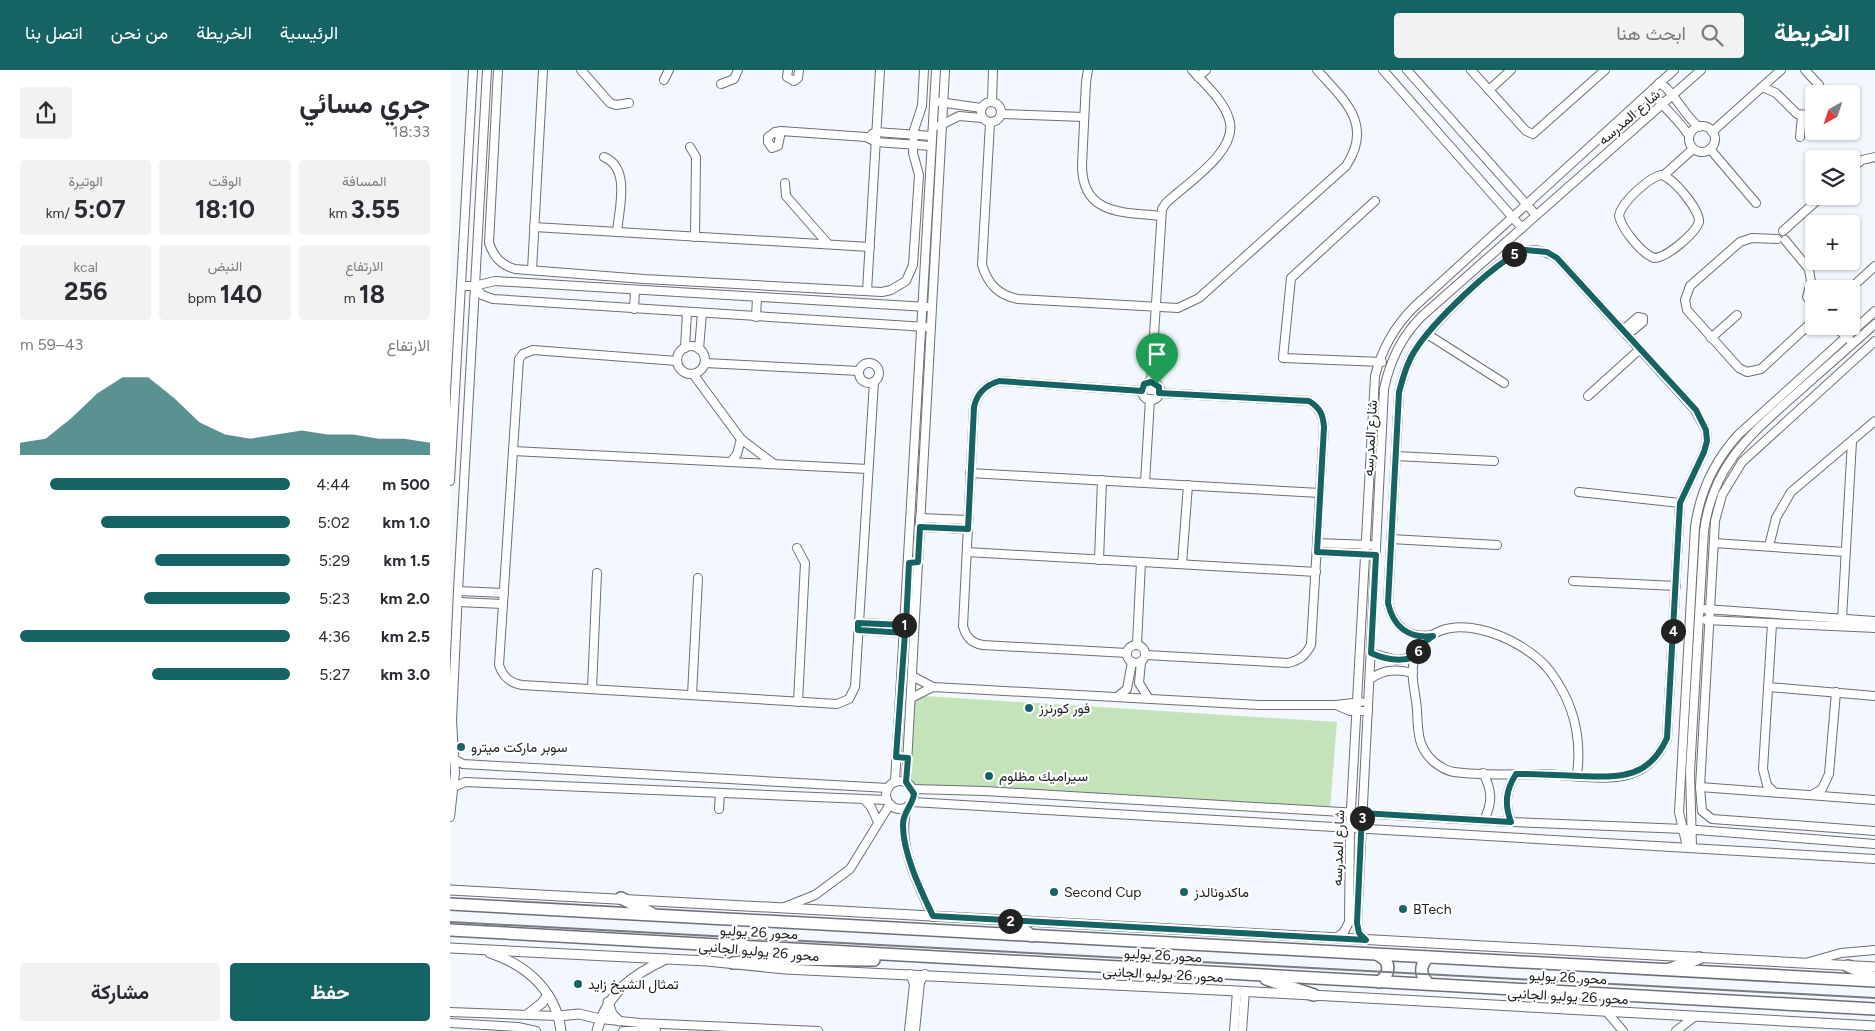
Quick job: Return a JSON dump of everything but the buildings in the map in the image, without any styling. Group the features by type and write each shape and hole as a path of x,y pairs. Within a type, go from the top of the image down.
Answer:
{"highway":[{"path":"621,898 657,916"},
{"name":"محور 26 يوليو","path":"450,904 1378,955 1875,980"},
{"path":"1012,921 1032,936"},
{"name":"محور 26 يوليو","path":"450,930 1875,1008"},
{"path":"733,963 770,959 883,960 906,955"},
{"path":"1378,955 1386,961 1388,968 1387,975 1379,982"},
{"path":"1428,957 1422,969 1423,976 1430,984"},
{"path":"1667,970 1699,958"},
{"path":"1848,966 1875,980"},
{"path":"1253,975 1314,995"}],"main road":[{"path":"450,890 1875,967"},
{"name":"محور 26 يوليو الجانبى","path":"450,948 668,958 785,969 925,974 1875,1026"},
{"path":"477,949 510,959 539,981 558,1016 562,1031"},
{"path":"596,1031 608,1002 616,992 634,975 668,958"},
{"path":"528,1014 542,1003 548,995"},
{"path":"608,1002 612,1014 619,1021"},
{"path":"558,1016 579,1014 600,1019"}],"street":[{"path":"450,481 451,425 473,70"},
{"path":"450,817 455,773 451,758 458,591 487,70"},
{"path":"498,70 489,243 492,253 506,266 532,270 644,279 867,291 891,290 899,287 910,274 919,175 913,153 914,135 915,124 922,106 924,70"},
{"path":"532,270 543,70"},
{"path":"581,70 610,103 616,105 629,103"},
{"path":"664,80 669,70"},
{"path":"721,84 734,79 738,70"},
{"path":"788,70 787,77 794,81 798,78 800,70"},
{"path":"867,291 880,70"},
{"path":"781,908 815,895 850,869 889,802 896,757 905,629 936,70"},
{"path":"945,70 906,782 913,789 966,790 1511,822 1688,829 1875,844"},
{"path":"992,102 993,70"},
{"path":"1088,70 1082,177 1086,189 1102,207 1113,211 1161,216"},
{"path":"1151,382 1161,216 1166,203 1225,148 1231,134 1227,113 1192,70"},
{"path":"1198,77 1206,70"},
{"path":"990,123 982,265 985,276 994,288 1010,297 1018,299 1178,308 1193,303 1346,166 1353,156 1358,132 1356,120 1342,98 1317,70"},
{"path":"1383,70 1522,228"},
{"path":"1408,70 1415,74 1536,215"},
{"path":"1471,70 1526,131 1533,134 1605,70"},
{"path":"1489,90 1511,70"},
{"name":"شارع المدرسه","path":"1336,938 1344,932 1349,922 1350,826 1375,376 1379,362 1389,338 1404,317 1674,70"},
{"name":"شارع المدرسه","path":"1366,940 1359,933 1357,923 1384,389 1391,362 1401,342 1414,324 1701,70"},
{"path":"1712,132 1781,70"},
{"path":"1805,70 1819,85"},
{"path":"1689,136 1693,130 1699,127 1708,128 1712,132 1714,139 1710,149 1703,152 1693,149 1689,136 1663,104 1654,97 1656,86 1666,87 1699,127"},
{"path":"1762,87 1773,91 1792,111 1802,116 1805,115"},
{"path":"934,105 943,103 960,107 981,108 992,102"},
{"path":"990,123 998,120 1001,114 999,106 992,102"},
{"path":"959,116 960,107"},
{"path":"981,108 982,118"},
{"path":"1001,114 1084,117"},
{"path":"933,122 936,126 942,126 959,116 982,118 990,123"},
{"path":"1800,137 1802,116"},
{"path":"781,131 866,137 876,142 931,146"},
{"path":"866,137 876,132 932,136"},
{"path":"902,144 903,134"},
{"path":"690,147 696,157 695,237"},
{"path":"1664,175 1671,180 1696,210 1699,222 1695,229 1666,255 1653,262 1623,226 1620,210 1625,201 1654,177 1664,175 1693,149"},
{"path":"1710,149 1756,203"},
{"path":"604,157 613,162 621,177 617,232"},
{"path":"1860,162 1875,157"},
{"path":"785,183 786,196 828,244"},
{"path":"1375,201 1291,278 1283,358 1391,362"},
{"path":"1781,240 1787,235 1783,231 1812,205"},
{"path":"534,227 870,247"},
{"path":"1805,328 1761,369 1752,372 1739,368 1711,338 1687,310 1685,300 1687,290 1740,242 1752,238 1781,240 1809,269 1811,280"},
{"path":"1433,636 1426,641 1416,657 1413,673 1418,738 1427,755 1434,762 1452,772 1483,772 1516,774 1578,776 1619,777 1630,774 1649,764 1662,748 1667,738 1680,503 1704,452 1706,430 1696,410 1557,258 1536,250 1520,252 1505,260 1446,313 1427,334 1414,352 1404,371 1399,392 1388,603 1390,614 1403,630 1423,637 1460,628 1477,628 1504,637 1535,656 1558,683 1573,712 1579,744 1578,776"},
{"path":"1860,280 1875,266"},
{"path":"1448,278 1456,286"},
{"path":"461,286 474,286 495,281 932,308"},
{"path":"474,286 482,295 493,299 931,327"},
{"path":"634,309 635,291"},
{"path":"756,316 757,298"},
{"path":"1860,322 1875,311"},
{"path":"685,348 687,312"},
{"path":"699,349 702,313"},
{"path":"1711,338 1737,314"},
{"path":"687,321 701,322"},
{"path":"1690,847 1688,829 1690,780 1705,519 1716,485 1727,464 1758,428 1875,324"},
{"path":"1427,334 1504,383"},
{"path":"1688,829 1679,812 1695,527 1704,489 1715,465 1734,438 1844,335"},
{"path":"1851,335 1856,341"},
{"path":"1875,341 1742,462 1722,495 1715,520 1700,787 1702,811 1712,820 1875,831"},
{"path":"693,374 702,369 705,363 704,356 699,349 690,346 680,351 677,361 680,370 693,374 741,439 776,465"},
{"path":"1588,396 1640,349"},
{"path":"677,361 533,350 526,352 518,363 499,665 507,679 522,685 837,704 845,701 852,695 855,687 874,382 879,374 876,365 867,362 861,365 859,371 862,380 867,383 874,382"},
{"path":"705,363 859,371"},
{"path":"1127,653 976,644 965,633 963,626 970,473 976,400 985,387 992,383 999,381 1142,391"},
{"path":"1151,382 1159,387 1159,393 1155,398 1150,399 1144,396 1142,391 1144,384 1151,382"},
{"path":"1146,655 1288,663 1298,661 1306,654 1311,645 1320,493 1323,416 1318,407 1309,401 1159,393"},
{"path":"1145,483 1150,399"},
{"path":"1769,546 1776,518 1791,492 1875,421"},
{"path":"731,462 737,454 741,439"},
{"path":"1842,619 1852,441"},
{"path":"512,451 868,469"},
{"path":"1396,456 1494,461"},
{"path":"970,473 1320,493"},
{"path":"1099,560 1102,480"},
{"path":"1182,564 1188,485"},
{"path":"912,492 922,492"},
{"path":"1579,492 1680,503"},
{"path":"920,518 968,520"},
{"path":"920,527 968,529"},
{"path":"1391,539 1497,545"},
{"path":"1317,543 1377,545"},
{"path":"1714,543 1846,552"},
{"path":"798,548 805,563 798,702"},
{"path":"966,552 1316,572"},
{"path":"1317,552 1376,555"},
{"path":"909,563 918,562"},
{"path":"1136,644 1141,562"},
{"path":"592,689 597,572"},
{"path":"692,695 698,578"},
{"path":"1573,581 1676,586"},
{"path":"458,591 504,593"},
{"path":"458,602 503,604"},
{"path":"1699,608 1875,621"},
{"path":"1698,619 1875,628"},
{"path":"1772,624 1763,774 1767,785 1774,792"},
{"path":"858,627 905,629"},
{"path":"1127,653 1130,647 1136,644"},
{"path":"1136,644 1144,649 1146,655"},
{"path":"1117,697 1123,694 1130,682 1132,662 1127,653"},
{"path":"1371,653 1397,660 1416,657"},
{"path":"1146,655 1141,662 1139,683 1149,699"},
{"path":"1132,662 1141,662"},
{"path":"1370,679 1386,671 1400,670 1413,673"},
{"path":"912,676 933,687 1259,705 1368,702"},
{"path":"1130,682 1139,683"},
{"path":"911,698 933,687"},
{"path":"1768,687 1875,696"},
{"path":"1812,795 1822,789 1829,774 1836,692"},
{"path":"1336,704 1346,710 1368,711"},
{"path":"896,757 908,758"},
{"path":"451,758 463,764 892,785 906,782"},
{"path":"1483,772 1489,784 1492,797 1490,809 1484,820"},
{"path":"1511,822 1506,810 1506,797 1509,785 1516,774"},
{"path":"452,788 465,782 864,799 889,802 899,808 910,804 1350,826 1875,859"},
{"path":"1700,787 1875,800"},
{"path":"913,789 904,820 904,834 918,883 933,916"},
{"path":"718,809 720,793"},
{"path":"864,799 871,807 878,822"},
{"path":"1805,964 1841,953 1875,950"},
{"path":"909,1031 914,984 910,974"},
{"path":"915,1031 920,982 925,974"},
{"path":"1234,1031 1241,991"},
{"path":"1241,991 1242,1031"},
{"path":"536,1031 518,1027 453,1023 454,1012 558,1016"},
{"path":"1606,1012 1623,1031"},
{"path":"1676,1031 1694,1017"},
{"path":"600,1019 818,1031"},
{"path":"623,1031 656,1031"}],"green space":[{"path":"908,695 1337,722 1330,809 904,785"}],"railway":[{"path":"450,922 1875,998"}],"place":[{"name":"فور كورنرز","path":"1029,708"},
{"name":"سوبر ماركت ميترو","path":"461,747"},
{"name":"سيراميك مظلوم","path":"989,776"},
{"name":"Second Cup","path":"1054,892"},
{"name":"ماكدونالدز","path":"1184,892"},
{"name":"BTech","path":"1403,909"},
{"name":"تمثال الشيخ زايد","path":"578,984"}],"route":[{"path":"1525,250 1547,252 1557,258 1696,410 1706,430 1707,441 1704,452 1680,503 1667,738 1662,748 1649,764 1640,770 1619,777 1516,774 1509,785 1506,797 1506,810 1511,822 1362,813 1357,923 1359,933 1366,940 933,916 921,892 904,834 904,816 914,798 913,789 906,782 908,758 896,757 905,633 858,630 858,623 906,625 909,563 918,562 920,527 968,529 974,407 976,400 985,387 999,381 1142,391 1144,384 1148,382 1157,384 1159,393 1298,400 1309,401 1318,407 1323,416 1324,427 1317,552 1376,555 1371,653 1379,657 1397,660 1416,657 1426,641 1433,636 1412,635 1403,630 1395,623 1390,614 1388,603 1399,392 1404,371 1414,352 1427,334 1446,313 1505,260 1525,250"}]}
